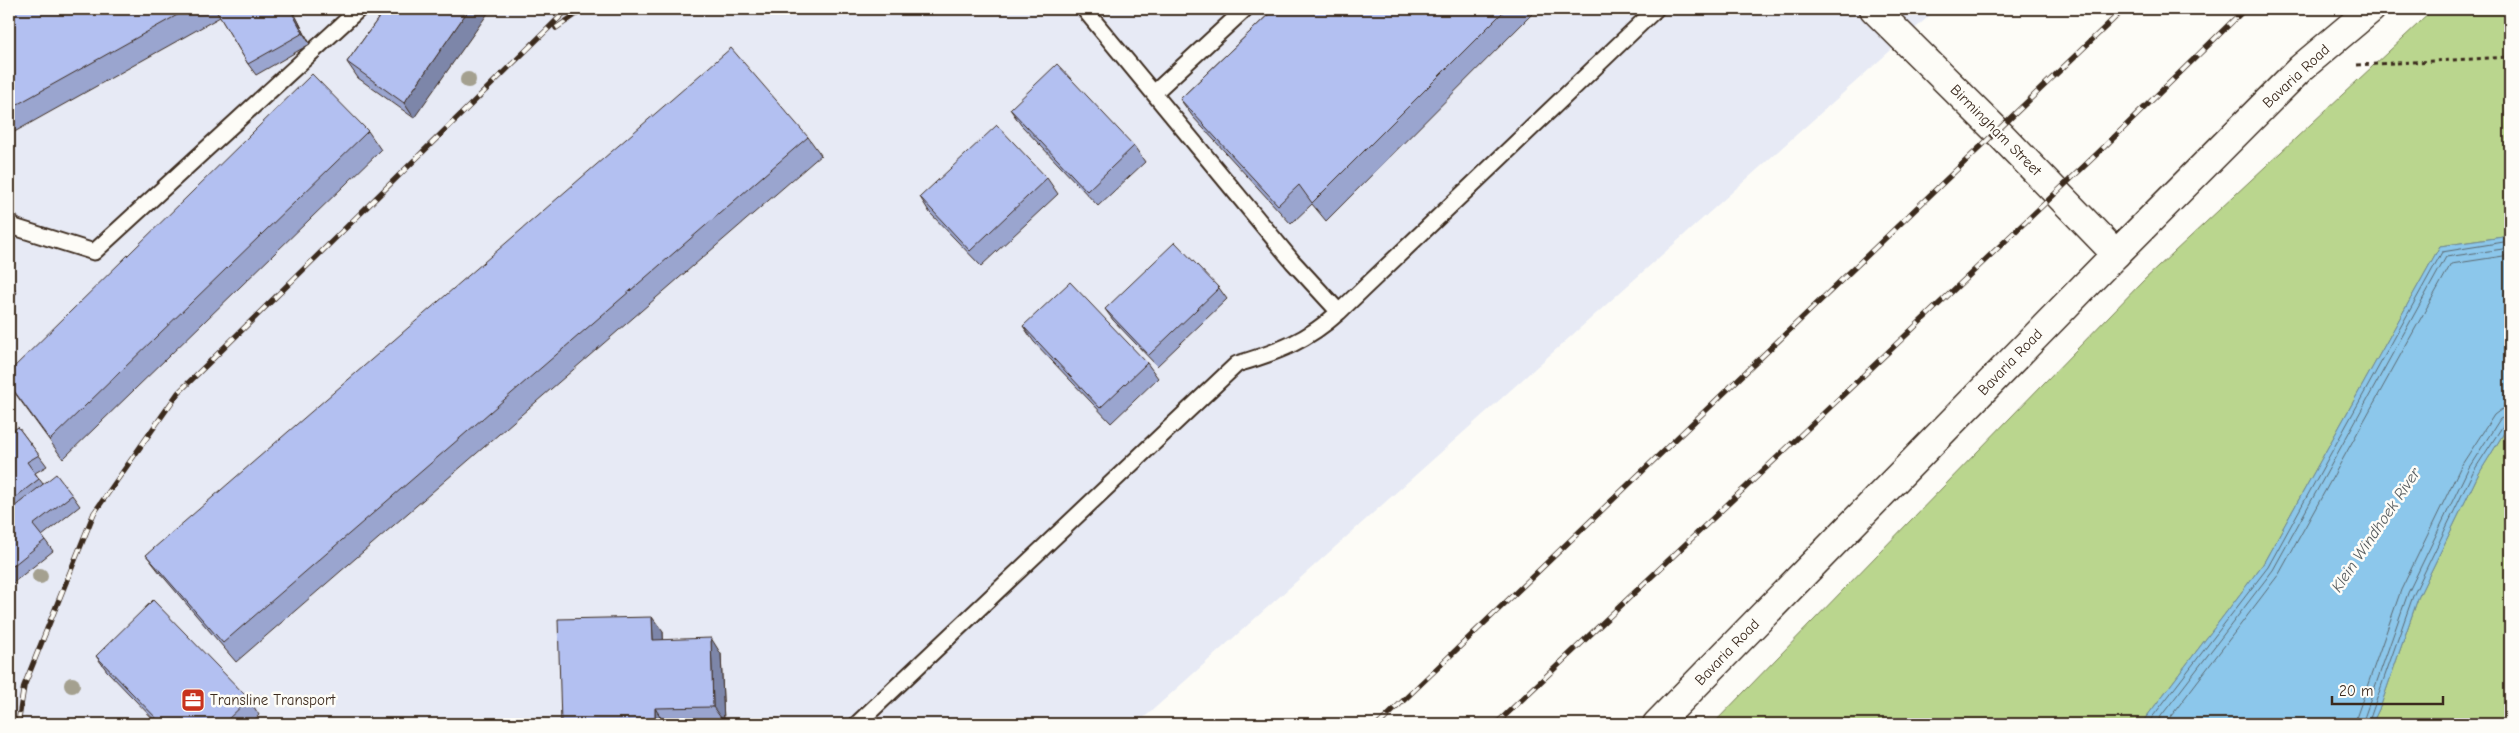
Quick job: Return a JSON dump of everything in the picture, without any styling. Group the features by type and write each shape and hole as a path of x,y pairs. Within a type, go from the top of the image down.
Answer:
{"street":[{"name":"Birmingham Street","path":"1874,9 1996,130 2116,254"},
{"name":"Bavaria Road","path":"1657,724 2116,254 2301,68 2371,9"}],"lane":[{"path":"9,220 14,227 94,252 359,9"},
{"path":"1084,9 1293,262 1340,312"},
{"path":"1154,93 1245,9"},
{"path":"857,724 1237,364 1298,343 1320,329 1340,312 1656,9"}],"path":[{"path":"2351,66 2510,57"}],"shaded area":[{"path":"9,9 1937,9 1137,724 9,724"}],"green space":[{"path":"2434,9 2510,9 2510,236 2440,246 2263,564 2141,724 1713,724 2143,281"},
{"path":"2510,423 2510,724 2372,724 2381,705 2418,598 2478,475"}],"water":[{"name":"Klein Windhoek River","path":"2510,236 2510,423 2478,475 2418,598 2381,705 2372,724 2141,724 2263,564 2440,246"}],"building":[{"path":"9,9 188,9 9,109"},
{"path":"215,9 290,9 303,33 248,64"},
{"path":"385,9 469,9 404,103 347,62"},
{"path":"1274,9 1506,9 1312,203 1299,185 1278,205 1180,99"},
{"path":"731,48 808,137 223,643 146,555"},
{"path":"1057,64 1134,146 1087,191 1010,109"},
{"path":"312,74 368,131 50,440 9,384 9,372"},
{"path":"997,125 1047,178 970,251 920,197"},
{"path":"1175,242 1219,288 1149,355 1105,309"},
{"path":"1070,282 1147,363 1100,408 1023,326"},
{"path":"18,427 39,455 27,462 39,479 9,502 9,434"},
{"path":"56,474 72,495 33,525 45,540 9,569 9,511"},
{"path":"153,600 249,699 223,724 162,724 96,656"},
{"path":"652,617 653,640 711,638 713,707 655,708 655,724 561,724 558,619"}],"railway":[{"path":"18,724 24,686 94,513 178,393 568,9"},
{"path":"556,28 584,9"},
{"path":"1379,724 2124,9"},
{"path":"1496,724 2098,153 2245,9"}],"place":[{"name":"Transline Transport","path":"193,700"}]}
